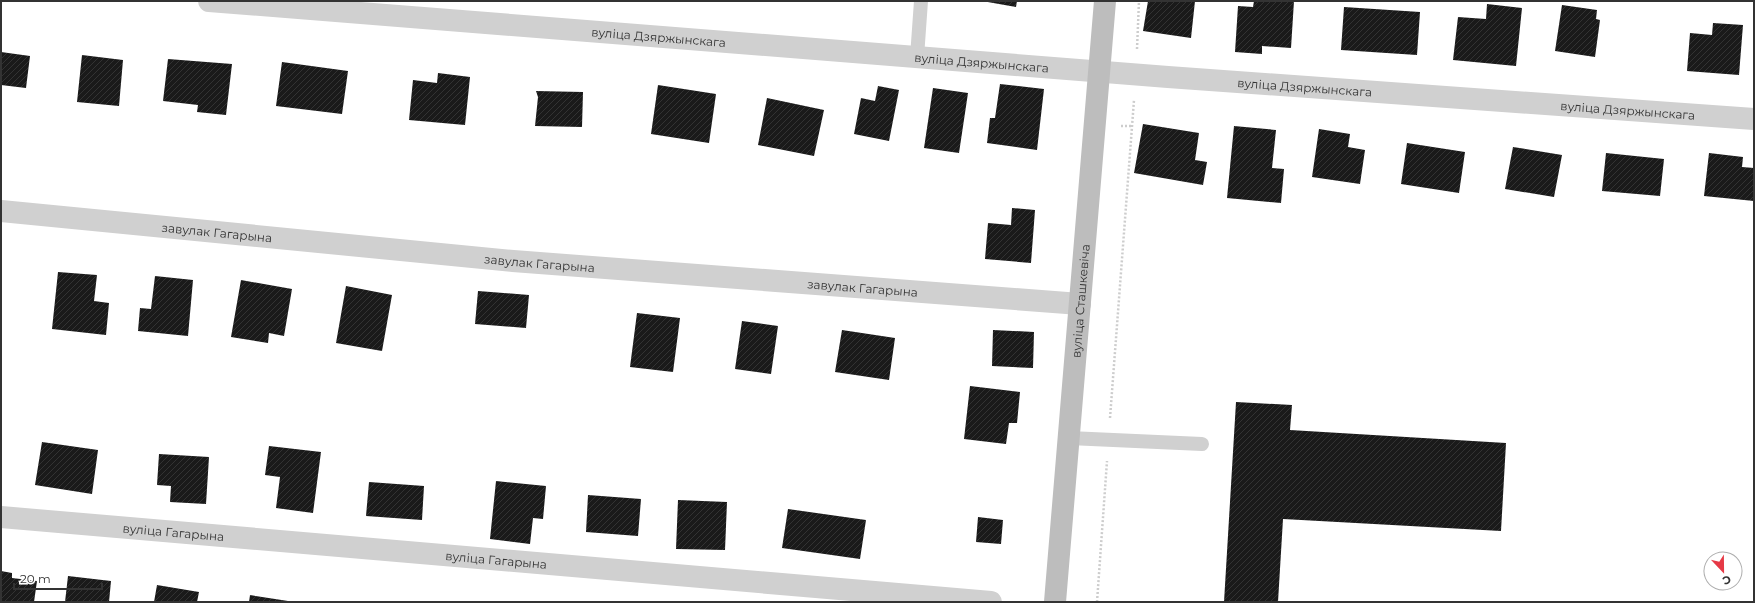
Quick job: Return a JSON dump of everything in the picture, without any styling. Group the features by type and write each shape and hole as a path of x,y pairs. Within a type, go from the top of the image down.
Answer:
{"main road":[{"name":"вуліца Сташкевіча","path":"1055,602 1105,1"}],"street":[{"name":"вуліца Дзяржынскага","path":"209,1 277,4 1100,72 1754,119"},
{"name":"завулак Гагарына","path":"1,211 513,261 1080,304"},
{"name":"вуліца Гагарына","path":"1,517 991,602"}],"lane":[{"path":"917,57 921,1"},
{"path":"1068,438 1202,444"}],"path":[{"path":"1097,602 1136,74 1139,1"}],"building":[{"path":"982,1 1017,1 1016,7"},
{"path":"1148,1 1195,1 1191,38 1143,31"},
{"path":"1254,1 1294,1 1291,48 1262,46 1262,54 1235,52 1238,6 1253,7"},
{"path":"1487,4 1522,8 1516,66 1453,60 1458,17 1486,19"},
{"path":"1562,5 1597,10 1596,19 1600,20 1595,57 1555,51"},
{"path":"1344,7 1420,12 1417,55 1341,50"},
{"path":"1713,23 1743,25 1739,75 1687,71 1690,33 1712,35"},
{"path":"1,52 30,56 26,88 1,85"},
{"path":"82,55 123,60 119,106 77,102"},
{"path":"168,59 232,64 226,115 197,112 198,105 163,101"},
{"path":"282,62 348,71 342,114 276,106"},
{"path":"438,73 470,77 465,125 409,120 413,80 437,83"},
{"path":"1000,84 1044,89 1037,150 987,143 990,118 995,118"},
{"path":"658,85 716,94 709,143 651,134"},
{"path":"878,86 899,90 889,141 854,134 861,98 875,101"},
{"path":"933,88 968,93 959,153 924,148"},
{"path":"536,91 583,92 582,127 535,126 538,97"},
{"path":"767,98 824,110 814,156 758,145"},
{"path":"1143,124 1199,133 1195,160 1207,162 1203,185 1134,173"},
{"path":"1234,126 1276,130 1272,168 1284,169 1281,203 1227,198"},
{"path":"1319,129 1350,134 1348,147 1365,150 1360,184 1312,177"},
{"path":"1407,143 1465,152 1459,193 1401,184"},
{"path":"1513,147 1562,155 1554,197 1505,189"},
{"path":"1606,153 1664,159 1660,196 1602,191"},
{"path":"1709,153 1743,157 1742,167 1754,168 1754,201 1704,196"},
{"path":"1012,208 1035,210 1031,263 985,259 988,223 1011,225"},
{"path":"58,272 97,275 94,301 109,303 106,335 52,329"},
{"path":"155,276 193,280 188,336 138,331 140,308 151,309"},
{"path":"241,280 292,289 284,336 269,333 268,343 231,337"},
{"path":"346,286 392,295 382,351 336,343"},
{"path":"478,291 529,295 526,328 475,324"},
{"path":"637,313 680,318 673,372 630,367"},
{"path":"742,321 778,326 771,374 735,369"},
{"path":"842,330 895,338 889,380 835,372"},
{"path":"993,330 1034,332 1033,368 992,366"},
{"path":"970,386 1020,392 1017,423 1009,423 1006,444 964,439"},
{"path":"1236,402 1292,405 1290,430 1506,443 1501,531 1283,519 1278,602 1224,602"},
{"path":"42,442 98,450 92,494 35,485"},
{"path":"269,446 321,452 313,513 276,508 280,477 265,475"},
{"path":"159,454 209,457 206,504 170,502 171,486 157,485"},
{"path":"496,481 546,486 543,519 533,518 530,544 490,539"},
{"path":"369,482 424,486 422,520 366,516"},
{"path":"588,495 641,499 638,536 586,532"},
{"path":"678,500 727,502 725,550 676,549"},
{"path":"788,509 866,520 860,559 782,548"},
{"path":"978,517 1003,520 1001,544 976,542"},
{"path":"1,571 12,573 12,578 37,581 34,602 1,602"},
{"path":"68,576 111,581 109,602 65,602"},
{"path":"157,585 199,592 197,602 154,602"},
{"path":"250,595 288,601 288,602 249,602"}]}
